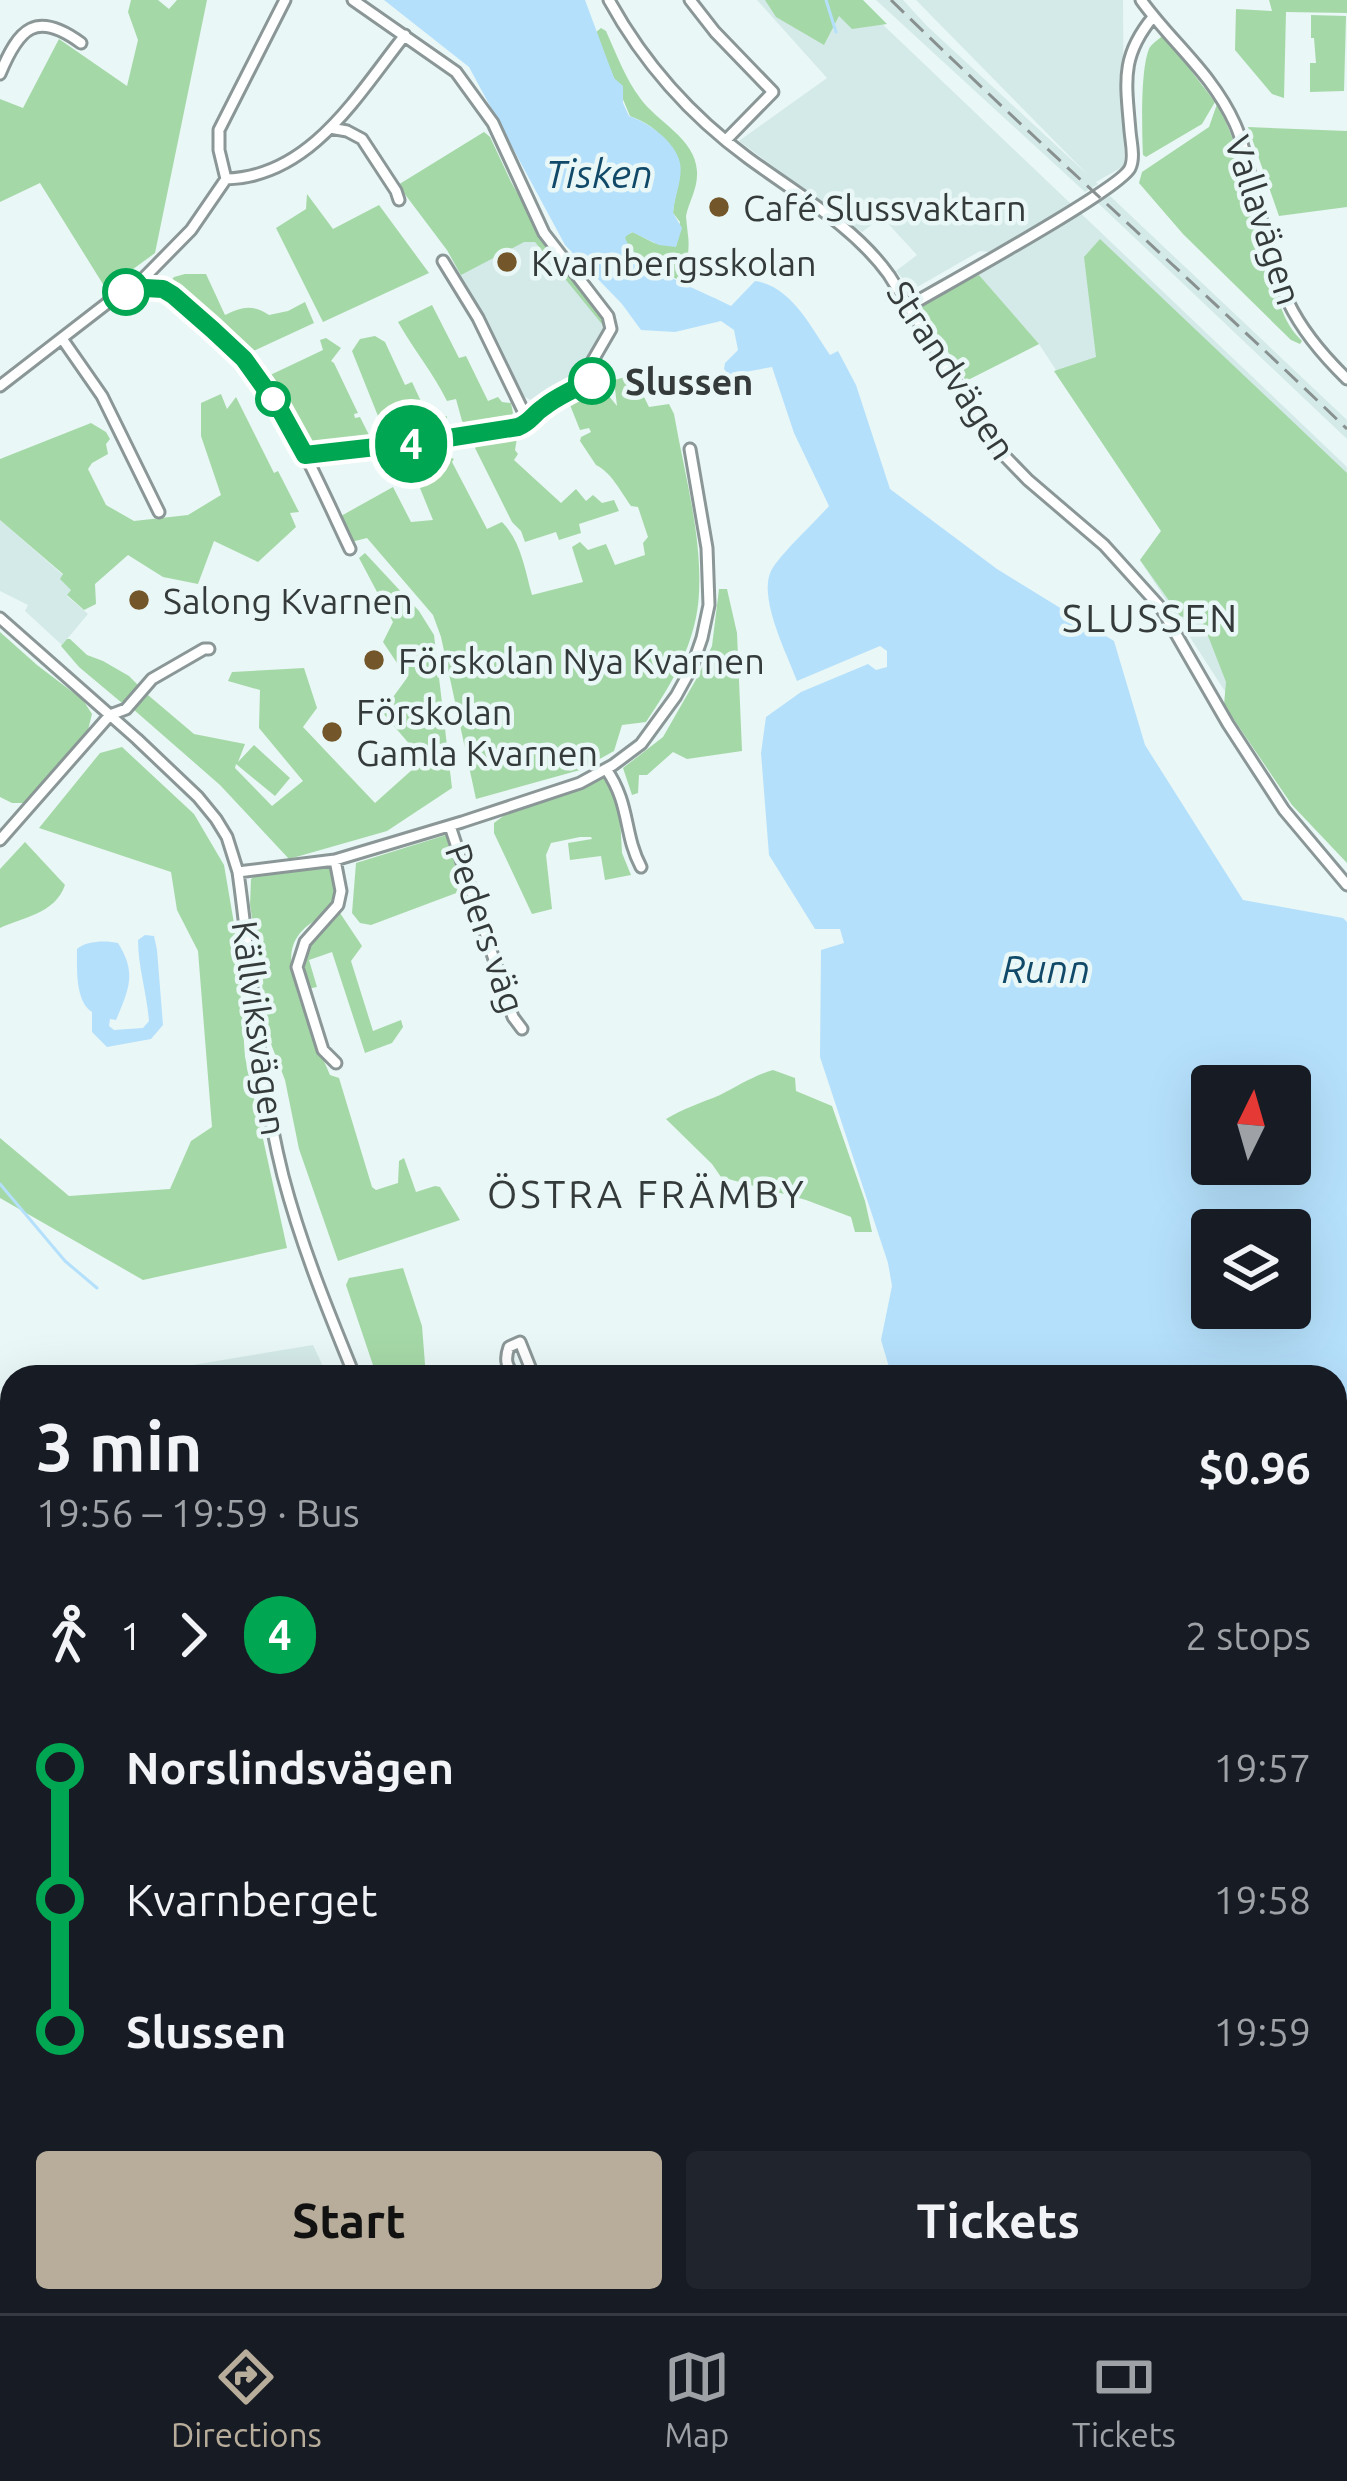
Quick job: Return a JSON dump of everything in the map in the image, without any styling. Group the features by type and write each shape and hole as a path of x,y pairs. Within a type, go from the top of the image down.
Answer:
{"street":[{"path":"226,179 219,130 285,0"},
{"path":"353,0 456,72 493,123 544,233 608,316 611,329 578,386"},
{"name":"Strandvägen","path":"609,0 663,79 726,140 870,250 1005,457 1105,545 1161,608 1284,810 1347,885"},
{"path":"690,0 772,90 768,100 726,140"},
{"name":"Vallavägen","path":"1141,0 1200,68 1229,114 1242,144 1286,302 1314,345 1347,380"},
{"path":"909,306 1127,173 1132,157 1129,59 1136,40 1154,17"},
{"path":"0,74 15,42 37,27 61,28 81,43"},
{"path":"0,386 110,301 133,289 191,230 226,179 258,174 309,148 406,35"},
{"path":"330,128 362,139 399,200"},
{"path":"442,261 478,319 529,423"},
{"path":"133,289 172,293 244,359 279,408 350,549"},
{"path":"63,340 102,395 159,512"},
{"path":"305,455 480,434 529,423 544,406 578,386 606,377"},
{"path":"238,872 335,860 450,826 580,783 641,744 692,667 709,604 710,572 690,449"},
{"name":"Källviksvägen","path":"0,618 209,810 227,837 238,872 282,1174 304,1249 350,1365"},
{"path":"0,840 110,715 126,709 152,679 209,649"},
{"path":"606,769 620,790 641,867"},
{"name":"Peders väg","path":"450,826 513,1017 522,1029"},
{"path":"335,860 341,891 338,905 304,942 297,967 323,1050 336,1064"},
{"path":"506,1365 509,1347 520,1342 529,1365"}],"shaded area":[{"path":"757,0 857,0 1347,467 1347,855 1296,801 1140,560 1161,531 1039,344 979,275 998,262 990,252 980,251 912,290 896,271 917,255 882,217 862,232 739,141 827,78"},
{"path":"876,0 903,0 1088,175 916,0 1123,0 1124,166 1085,192"},
{"name":"Kvarnbergsskolan","path":"484,132 547,245 604,315 603,331 574,380 531,400 516,385 447,250 398,185"},
{"path":"1110,196 1347,420 1347,439 1098,203"},
{"path":"0,520 63,575 71,590 67,596 88,614 62,645 25,611 28,605 0,591"},
{"path":"313,1345 322,1365 192,1365"}],"green space":[{"path":"131,0 158,0 169,9 177,0 207,0 155,253 106,289 40,183 0,202 0,99 23,108 59,39 127,86 138,40 128,12"},
{"path":"765,0 863,0 887,24 852,29 839,16 824,45 776,17"},
{"path":"1269,0 1347,0 1347,13 1286,12 1284,98 1272,94 1235,50 1236,9 1272,11"},
{"path":"1311,15 1346,16 1344,91 1310,92 1310,63 1316,63"},
{"path":"601,28 640,98 683,140 695,159 696,184 686,216 688,253 679,280 641,259 624,240 633,232 654,243 676,246 680,222 673,213 680,174 672,148 648,125 630,116 595,33"},
{"path":"1165,34 1215,102 1202,124 1146,157 1142,131 1145,68 1150,47"},
{"path":"1217,104 1242,166 1282,310 1300,344 1183,234 1139,183 1142,172 1209,127"},
{"path":"1248,127 1347,131 1347,207 1279,216"},
{"path":"484,132 547,245 604,315 606,329 535,242 524,242 461,275 398,185"},
{"path":"307,194 333,229 379,205 429,273 323,322 276,228 306,209"},
{"path":"1100,239 1347,473 1347,863 1292,805 1224,705 1226,682 1203,623 1180,616 1140,560 1161,531 1054,371 1096,357 1084,257"},
{"path":"206,274 225,315 247,308 269,315 305,302 314,323 249,353 169,288 174,277"},
{"path":"979,275 1039,344 966,381 918,303"},
{"path":"432,305 459,358 466,356 488,401 498,397 511,403 513,413 508,420 469,427 462,421 456,399 447,401 398,322"},
{"path":"375,336 385,342 405,385 412,382 431,423 447,416 446,428 391,436 387,415 378,416 352,351 360,339"},
{"path":"326,338 341,348 331,361 358,413 355,418 360,417 371,439 305,444 264,378 323,350 320,340"},
{"path":"633,375 649,407 669,404 674,414 699,571 697,611 688,645 646,722 622,725 614,751 580,770 476,799 433,615 367,538 351,542 341,516 393,487 411,522 433,520 413,471 398,453 445,446 442,455 454,459 487,529 502,522 514,538 532,595 583,582 572,547 580,542 588,550 606,544 615,565 645,555 643,543 648,537 638,507 631,506 580,441 591,432 580,430 568,400 591,388 593,395 605,391 617,406 614,380"},
{"path":"221,394 227,409 236,397 274,473 278,471 299,512 290,513 296,527 258,562 214,541 198,584 163,577 128,555 95,584 96,604 84,610 67,595 71,590 60,579 63,574 0,520 0,459 91,423 110,439 108,454 88,469 106,505 134,521 188,515 221,495 201,436 201,403"},
{"path":"517,438 514,460 561,503 576,489 586,501 593,495 602,503 614,500 619,511 579,524 581,533 559,540 556,532 525,542 475,448 478,443"},
{"path":"365,553 419,611 434,635 452,788 387,831 289,859 220,785 133,709 148,695 194,734 245,744 238,762 254,745 290,778 275,796 236,764 272,806 303,781 259,728 260,690 228,681 232,672 304,668 317,708 303,727 375,803 423,760 382,712 407,678 383,642 393,622 359,558"},
{"path":"719,589 727,589 737,633 742,751 687,759 673,752 647,775 639,775 638,793 632,795 623,768 663,737 698,676 712,646"},
{"path":"0,632 83,700 92,714 87,734 25,803 0,797"},
{"path":"67,639 140,687 122,703 79,667 61,646"},
{"path":"122,747 194,814 224,865 237,941 245,1057 287,1248 143,1280 0,1198 0,1138 69,1196 170,1189 191,1141 212,1127 198,951 177,910 171,872 39,828 100,753"},
{"path":"605,776 619,799 622,853 631,875 605,880 601,856 570,860 568,843 591,837 551,843 546,855 552,909 532,914 494,833 494,823 506,814"},
{"path":"446,835 467,889 371,925 360,923 352,913 356,863"},
{"path":"25,842 65,885 46,908 0,928 0,869"},
{"path":"333,865 334,899 293,946 293,974 303,1010 330,1075 339,1078 372,1187 398,1183 399,1161 404,1158 416,1192 440,1187 460,1220 338,1261 299,1149 285,1080 271,1044 250,905 251,879 259,871"},
{"path":"340,913 362,946 351,961 373,1031 401,1020 403,1027 392,1043 365,1053 332,952 309,960 317,987 307,989 304,974 308,945"},
{"path":"773,1070 795,1078 796,1091 832,1106 872,1232 855,1232 851,1217 806,1200 721,1177 666,1119"},
{"path":"403,1268 422,1326 425,1365 373,1365 346,1285 349,1278"}],"water":[{"name":"Runn","path":"384,0 585,0 614,78 623,86 629,116 660,134 680,163 673,213 682,228 676,247 632,232 625,237 631,248 655,268 731,306 755,281 790,299 830,355 838,351 856,385 890,489 997,569 1114,641 1145,745 1243,900 1347,922 1347,1365 888,1365 881,1340 892,1286 888,1263 820,1057 821,950 844,943 840,929 815,929 769,855 761,753 766,717 801,692 868,664 876,670 887,667 887,651 880,646 797,681 775,626 768,582 781,556 829,506 794,433 772,367 729,375 725,363 738,350 734,330 721,321 675,332 641,330 565,245 469,67"},
{"path":"154,936 157,950 163,1025 151,1039 107,1047 92,1032 92,1012 80,993 77,949 96,942 118,943 128,963 129,981 116,1020 110,1019 109,1026 114,1030 143,1028 149,1021 138,940"}],"waterway":[{"path":"826,0 836,32"},
{"path":"0,1184 65,1261 97,1288"}],"railway":[{"path":"891,0 1347,429"}],"bus line":[{"name":"4","path":"126,292 163,289 213,330 244,359 305,455 518,427 529,423 544,406 592,381"}],"place":[{"name":"Café Slussvaktarn","path":"719,207"},
{"name":"Kvarnbergsskolan","path":"507,262"},
{"name":"Slussen","path":"592,381"},
{"name":"Salong Kvarnen","path":"139,600"},
{"name":"Förskolan Nya Kvarnen","path":"374,660"},
{"name":"Förskolan Gamla Kvarnen","path":"332,732"}],"district":[{"name":"SLUSSEN","path":"1151,617"},
{"name":"ÖSTRA FRÄMBY","path":"647,1193"}],"water label":[{"name":"Tisken","path":"599,173"}]}
